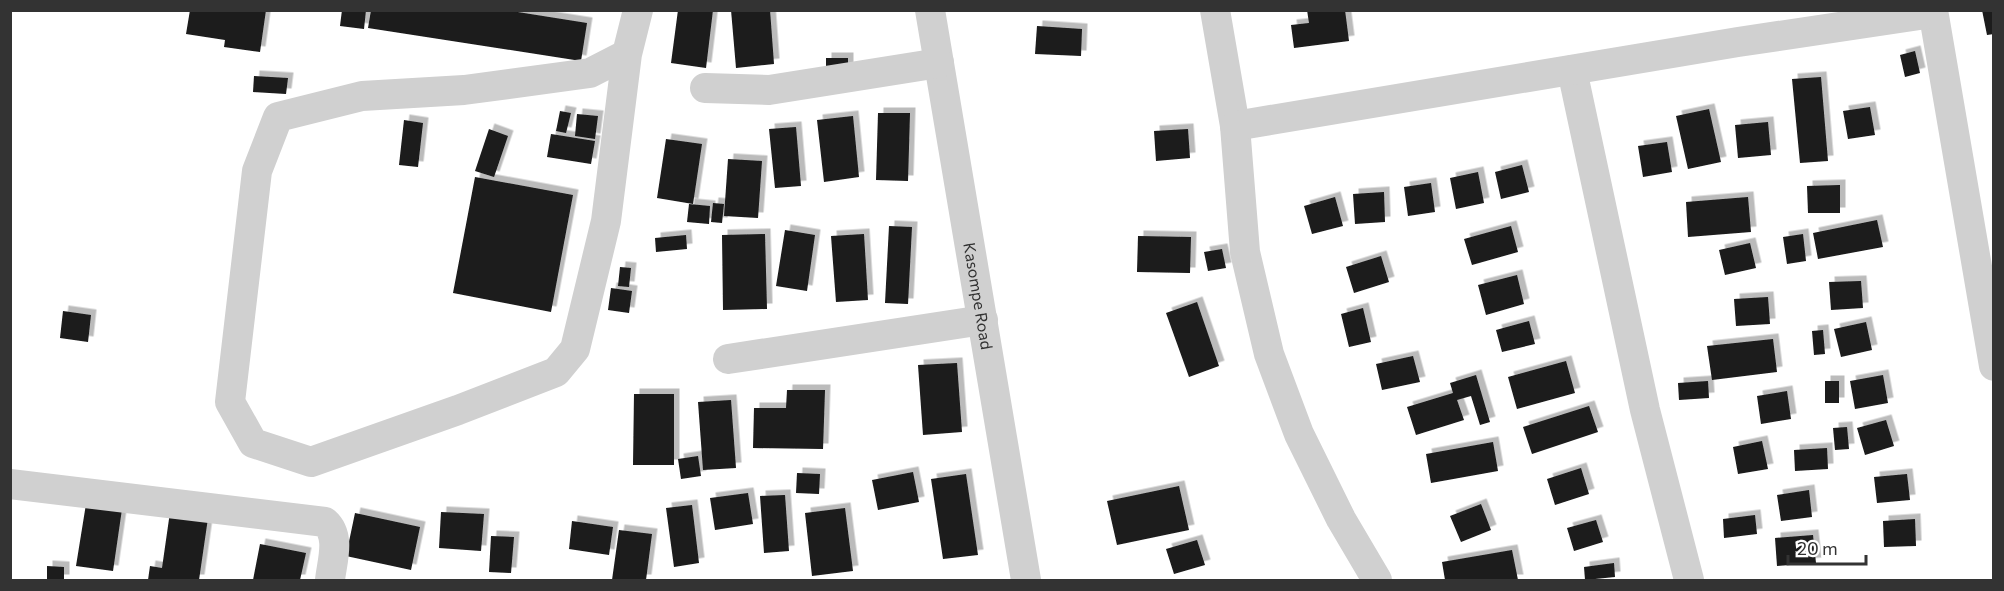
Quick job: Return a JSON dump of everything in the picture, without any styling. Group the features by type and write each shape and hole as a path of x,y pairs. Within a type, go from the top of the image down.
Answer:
{"street":[{"path":"627,54 590,73 464,90 362,96 278,117 257,171 230,402 253,443 310,462 458,410 556,372 575,349 606,221 627,54 638,10"},
{"name":"Kasompe Road","path":"930,10 1026,580"},
{"path":"1215,10 1235,126 1245,252 1269,354 1299,434 1341,519 1377,580"},
{"path":"1235,126 1738,42 1933,12 1994,366"},
{"path":"705,88 770,90 939,63"},
{"path":"1572,70 1645,410 1689,580"},
{"path":"728,359 982,320"},
{"path":"10,484 325,522 332,528 335,536 330,580"}],"building":[{"path":"190,10 266,10 260,52 224,47 225,40 186,34"},
{"path":"342,10 366,10 364,29 340,26"},
{"path":"371,10 505,10 587,23 581,61 368,28"},
{"path":"678,10 713,10 706,68 671,63"},
{"path":"731,10 770,10 774,64 736,68"},
{"path":"1307,10 1345,10 1349,41 1294,48 1291,25 1309,23"},
{"path":"1982,10 1994,10 1994,34 1987,35"},
{"path":"1037,26 1082,29 1081,56 1035,54"},
{"path":"1915,51 1920,73 1905,77 1900,55"},
{"path":"826,58 848,58 848,74 826,74"},
{"path":"254,76 288,78 286,94 253,92"},
{"path":"1821,77 1828,161 1800,163 1792,79"},
{"path":"1870,107 1875,135 1848,139 1843,111"},
{"path":"1709,109 1721,162 1688,169 1676,116"},
{"path":"560,111 571,113 566,133 556,131"},
{"path":"878,113 910,113 908,181 876,180"},
{"path":"577,114 598,116 595,139 575,136"},
{"path":"853,116 859,177 824,182 817,120"},
{"path":"404,120 423,123 418,167 399,165"},
{"path":"1768,122 1771,155 1738,158 1735,125"},
{"path":"796,127 801,186 775,188 769,129"},
{"path":"489,129 508,136 494,177 475,171"},
{"path":"1188,129 1190,158 1156,161 1154,131"},
{"path":"551,134 595,141 591,164 547,157"},
{"path":"666,139 702,144 693,204 657,198"},
{"path":"1667,142 1672,172 1643,177 1638,146"},
{"path":"728,159 762,161 758,218 724,216"},
{"path":"1522,165 1529,192 1501,199 1495,172"},
{"path":"1478,172 1484,203 1456,209 1450,178"},
{"path":"475,177 573,195 551,312 453,293"},
{"path":"1431,183 1435,212 1408,216 1404,187"},
{"path":"1840,185 1840,213 1808,213 1807,186"},
{"path":"1384,192 1385,222 1355,224 1353,194"},
{"path":"1335,197 1343,226 1312,234 1304,206"},
{"path":"1748,197 1751,232 1688,237 1686,202"},
{"path":"713,203 724,204 722,223 711,222"},
{"path":"689,204 710,206 709,224 687,222"},
{"path":"1877,220 1883,247 1818,259 1813,233"},
{"path":"889,226 912,227 908,304 885,303"},
{"path":"1511,226 1518,252 1472,265 1464,239"},
{"path":"785,230 815,235 807,291 776,286"},
{"path":"765,234 767,309 723,310 722,235"},
{"path":"864,234 868,300 836,302 831,236"},
{"path":"1803,234 1806,261 1787,264 1783,237"},
{"path":"686,235 687,249 656,252 655,238"},
{"path":"1138,236 1191,237 1190,273 1137,272"},
{"path":"1750,243 1756,268 1725,275 1719,250"},
{"path":"1222,249 1226,268 1208,271 1204,252"},
{"path":"1381,256 1389,282 1354,293 1346,267"},
{"path":"620,267 631,268 629,287 618,286"},
{"path":"1517,275 1524,304 1486,315 1478,285"},
{"path":"1861,281 1863,308 1831,310 1829,282"},
{"path":"611,288 632,291 629,313 608,310"},
{"path":"1768,297 1770,324 1736,326 1734,299"},
{"path":"1197,302 1219,366 1189,377 1166,313"},
{"path":"1363,308 1371,342 1349,347 1341,314"},
{"path":"63,311 91,315 88,342 60,338"},
{"path":"1529,321 1535,344 1502,352 1496,330"},
{"path":"1866,322 1872,350 1841,357 1834,329"},
{"path":"1823,330 1825,354 1814,355 1812,331"},
{"path":"1773,339 1777,372 1712,380 1707,346"},
{"path":"1413,356 1420,382 1382,390 1376,364"},
{"path":"1566,361 1575,393 1517,409 1508,377"},
{"path":"957,363 962,432 923,435 918,365"},
{"path":"1476,375 1490,422 1480,425 1471,396 1457,400 1464,420 1416,435 1407,407 1453,393 1450,383"},
{"path":"1883,375 1888,403 1855,409 1850,381"},
{"path":"1708,381 1709,398 1679,400 1678,383"},
{"path":"1825,381 1839,381 1839,403 1825,403"},
{"path":"787,390 825,390 823,449 753,448 754,408 786,408"},
{"path":"1787,391 1791,419 1761,424 1757,396"},
{"path":"634,394 674,394 674,465 633,465"},
{"path":"731,400 736,468 703,470 698,402"},
{"path":"1589,406 1598,432 1532,454 1523,427"},
{"path":"1886,420 1894,446 1865,455 1857,428"},
{"path":"1847,427 1849,449 1835,450 1833,428"},
{"path":"1762,441 1768,469 1738,474 1733,447"},
{"path":"1493,442 1498,471 1431,483 1426,454"},
{"path":"1827,448 1828,469 1795,471 1794,450"},
{"path":"698,456 701,476 681,479 678,459"},
{"path":"1581,468 1589,494 1555,505 1547,479"},
{"path":"913,472 919,502 878,510 872,480"},
{"path":"797,473 820,474 819,494 796,493"},
{"path":"966,474 978,555 943,559 931,479"},
{"path":"1907,474 1910,500 1877,503 1874,477"},
{"path":"1179,486 1189,530 1117,545 1107,501"},
{"path":"1809,490 1812,517 1781,521 1777,495"},
{"path":"748,493 753,524 715,530 710,498"},
{"path":"785,495 789,551 764,553 760,496"},
{"path":"86,504 122,509 113,571 76,566"},
{"path":"1481,504 1491,530 1461,542 1450,516"},
{"path":"692,505 699,563 674,567 666,508"},
{"path":"845,508 853,571 812,576 805,513"},
{"path":"170,512 208,518 199,580 148,580 150,566 162,568"},
{"path":"441,512 484,514 481,551 439,548"},
{"path":"355,513 420,527 411,570 346,556"},
{"path":"1755,515 1757,534 1724,538 1723,519"},
{"path":"1915,519 1916,546 1884,547 1883,521"},
{"path":"1596,520 1603,542 1574,551 1567,528"},
{"path":"572,521 613,527 609,555 569,549"},
{"path":"619,530 652,534 646,580 612,580"},
{"path":"1813,535 1816,563 1777,566 1775,538"},
{"path":"491,536 514,537 511,573 489,572"},
{"path":"1197,540 1205,565 1174,574 1166,549"},
{"path":"260,544 306,553 300,580 253,580"},
{"path":"1512,550 1518,580 1445,580 1442,562"},
{"path":"1614,563 1615,577 1585,580 1584,567"},
{"path":"47,566 64,567 64,580 47,580"}]}
